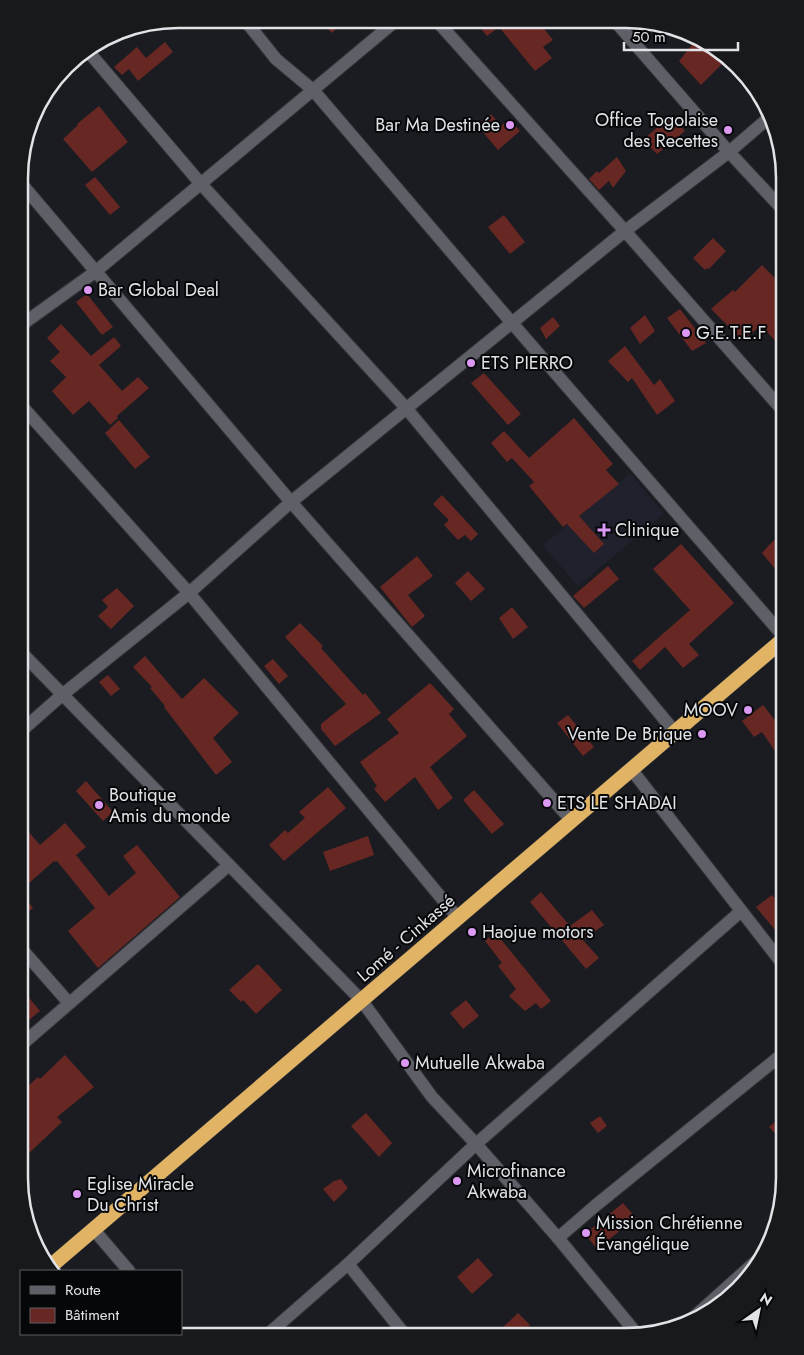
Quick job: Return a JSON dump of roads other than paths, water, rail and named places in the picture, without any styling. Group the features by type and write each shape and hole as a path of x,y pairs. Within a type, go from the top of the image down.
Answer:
{"highway":[{"name":"Lomé - Cinkassé","path":"54,1263 776,646"}],"street":[{"path":"251,28 276,59 313,90 776,628"},
{"path":"28,320 95,272 387,28"},
{"path":"443,28 776,402"},
{"path":"621,28 729,152 776,202"},
{"path":"91,56 201,184 406,408 675,732"},
{"path":"28,725 62,695 188,593 291,502 625,231 729,152 765,121"},
{"path":"28,192 291,502 572,820"},
{"path":"28,413 188,593 458,918"},
{"path":"28,659 362,1001 432,1097 558,1238 632,1327"},
{"path":"632,770 776,957"},
{"path":"28,1039 229,866"},
{"path":"275,1328 348,1264 476,1144 740,912"},
{"path":"28,956 69,1003"},
{"path":"558,1238 776,1059"},
{"path":"94,1230 128,1270"},
{"path":"348,1264 400,1328"},
{"path":"712,1301 732,1282"}],"place":[{"name":"Bar Ma Destinée","path":"510,125"},
{"name":"Office Togolaise des Recettes","path":"728,130"},
{"name":"Bar Global Deal","path":"88,290"},
{"name":"G.E.T.E.F","path":"686,333"},
{"name":"ETS PIERRO","path":"471,363"},
{"name":"Clinique","path":"604,530"},
{"name":"MOOV","path":"748,710"},
{"name":"Vente De Brique","path":"702,734"},
{"name":"ETS LE SHADAI","path":"547,803"},
{"name":"Boutique Amis du monde","path":"99,805"},
{"name":"Haojue motors","path":"472,932"},
{"name":"Mutuelle Akwaba","path":"405,1063"},
{"name":"Microfinance Akwaba","path":"457,1181"},
{"name":"Eglise Miracle Du Christ","path":"77,1194"},
{"name":"Mission Chrétienne Évangélique","path":"586,1233"}]}
